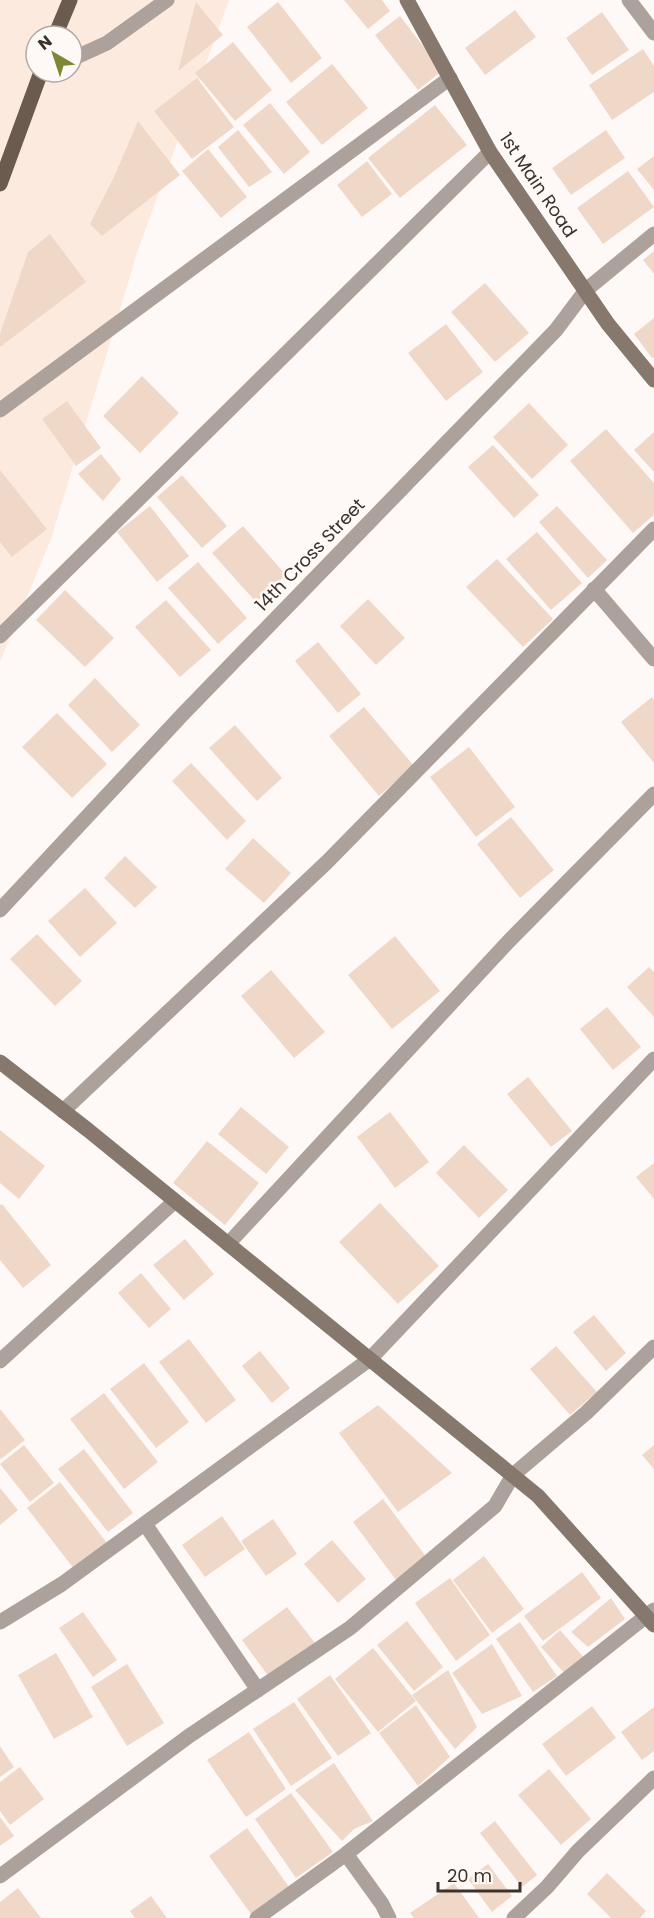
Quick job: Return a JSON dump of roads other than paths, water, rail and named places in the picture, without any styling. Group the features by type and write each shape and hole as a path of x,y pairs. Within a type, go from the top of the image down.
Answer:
{"main road":[{"path":"60,24 70,0"},
{"path":"0,184 37,84"}],"street":[{"path":"84,54 107,43 167,0"},
{"name":"1st Main Road","path":"407,0 490,152 608,324 654,380"},
{"path":"629,0 654,33"},
{"path":"0,410 450,78"},
{"path":"0,636 490,152"},
{"name":"14th Cross Street","path":"0,910 175,723 556,330 586,290 654,234"},
{"path":"63,1112 327,862 654,529"},
{"path":"594,589 654,659"},
{"path":"228,1244 508,942 654,794"},
{"path":"0,1622 62,1584 370,1359 654,1059"},
{"path":"0,1062 538,1496 651,1617 346,1854 257,1918"},
{"path":"0,1362 175,1201"},
{"path":"0,1876 189,1736 350,1628 495,1506 513,1475 586,1413 654,1347"},
{"path":"145,1524 258,1690"},
{"path":"514,1918 547,1887 578,1851 654,1778"},
{"path":"346,1854 382,1904 389,1918"}]}
